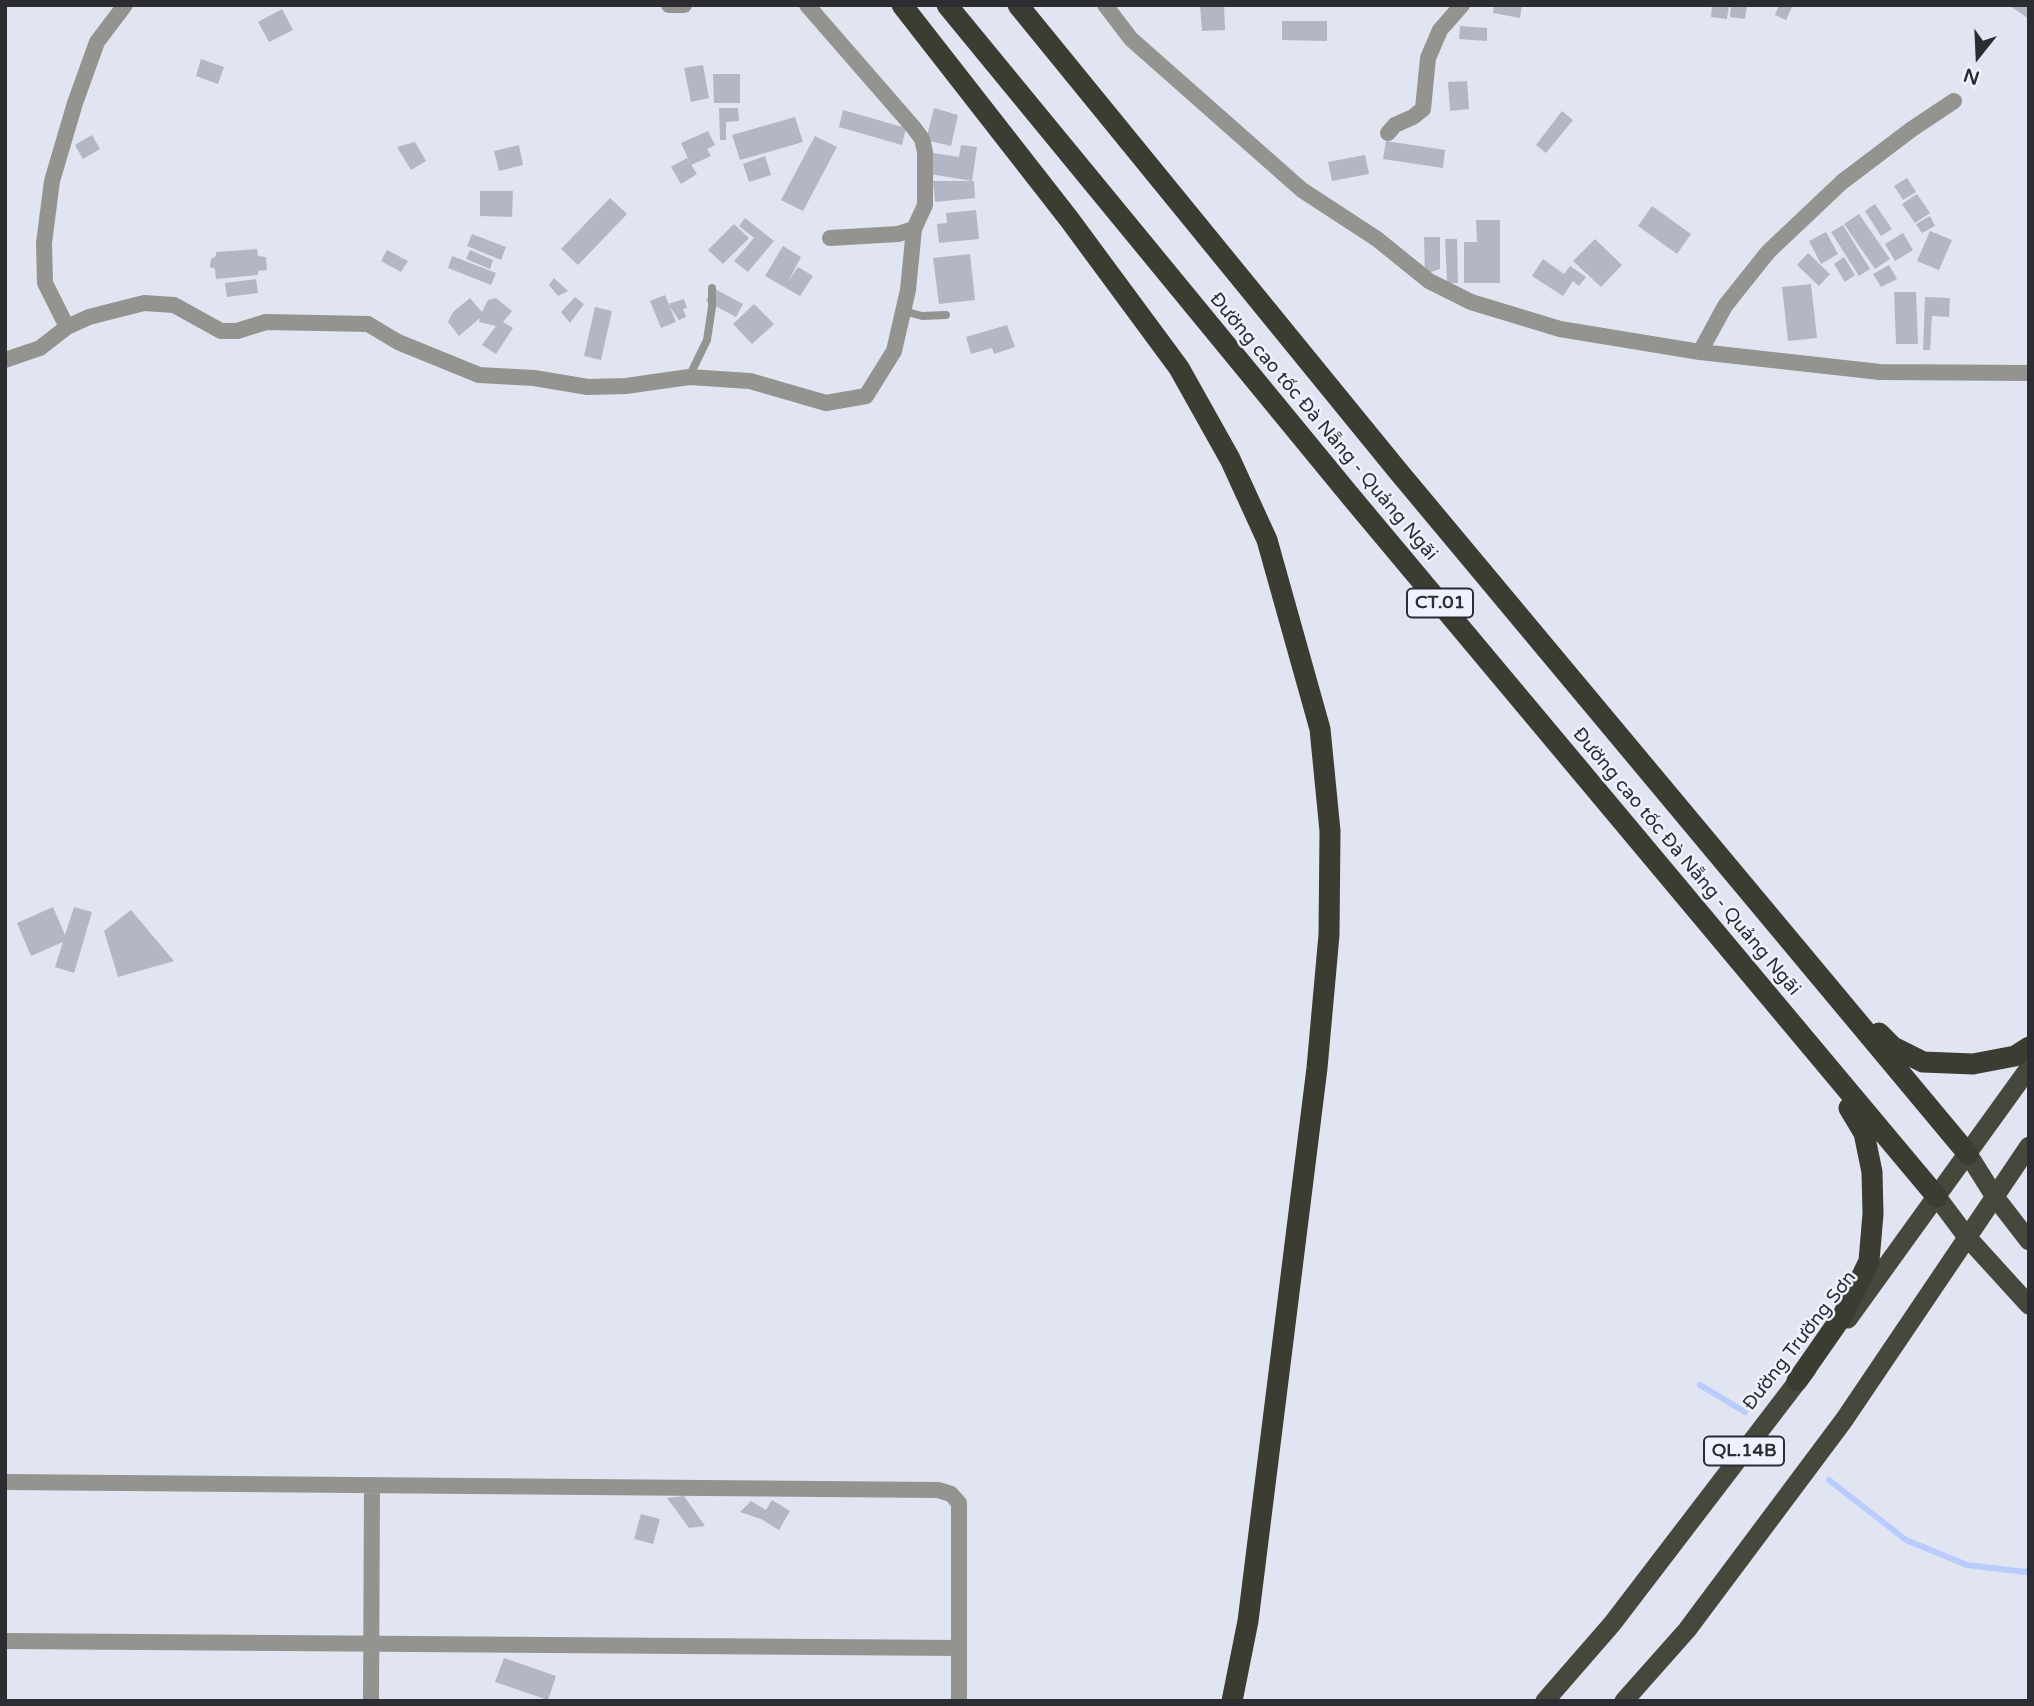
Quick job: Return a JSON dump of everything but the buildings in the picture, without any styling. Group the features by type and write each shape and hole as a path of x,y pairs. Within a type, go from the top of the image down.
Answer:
{"highway":[{"path":"902,5 1069,219 1178,368 1230,459 1267,540 1320,729 1330,831 1329,935 1317,1068 1248,1621 1232,1701"},
{"name":"Đường cao tốc Đà Nẵng - Quảng Ngãi","path":"947,5 1352,498 1937,1197"},
{"name":"Đường cao tốc Đà Nẵng - Quảng Ngãi","path":"1018,5 1407,482 1968,1154"},
{"path":"1799,952 1893,1046 1923,1062 1972,1064 2015,1056 2029,1047"},
{"path":"1759,985 1836,1085 1864,1133 1872,1172 1873,1213 1868,1261 1843,1315 1797,1381"},
{"name":"Đường Trường Sơn","path":"1545,1701 1612,1624 1797,1381 1834,1338 2029,1068"},
{"name":"QL.14B","path":"1624,1701 1687,1630 1844,1420 2029,1146"},
{"path":"1968,1154 1995,1197 2029,1241"},
{"path":"1937,1197 1967,1237 2029,1305"}],"street":[{"path":"67,327 45,283 44,243 52,181 75,103 97,42 125,5"},
{"path":"669,5 684,5"},
{"path":"5,360 40,348 67,327 89,317 144,303 174,305 221,331 237,331 266,322 368,324 398,342 479,375 534,377 588,387 626,386 689,377 750,381 826,403 866,396 894,351 904,311 914,229 925,205 925,152 922,139 807,5"},
{"path":"1105,5 1131,39 1302,190 1377,239 1429,281 1471,302 1560,329 1700,352 1880,372 2029,373"},
{"path":"1388,133 1395,125 1423,109 1428,58 1440,30 1462,5"},
{"path":"1700,352 1725,306 1742,282 1788,232 1842,182 1954,101"},
{"path":"830,238 898,234 914,229"},
{"path":"5,1482 938,1490 951,1494 959,1503 959,1701"},
{"path":"371,1701 372,1485"},
{"path":"5,1641 959,1648"}],"lane":[{"path":"689,377 707,340 712,288"},
{"path":"904,311 922,316 946,314"}],"waterway":[{"path":"1700,1385 1745,1412"},
{"path":"1829,1480 1906,1540 1967,1565 2025,1572 2029,1570"}]}
